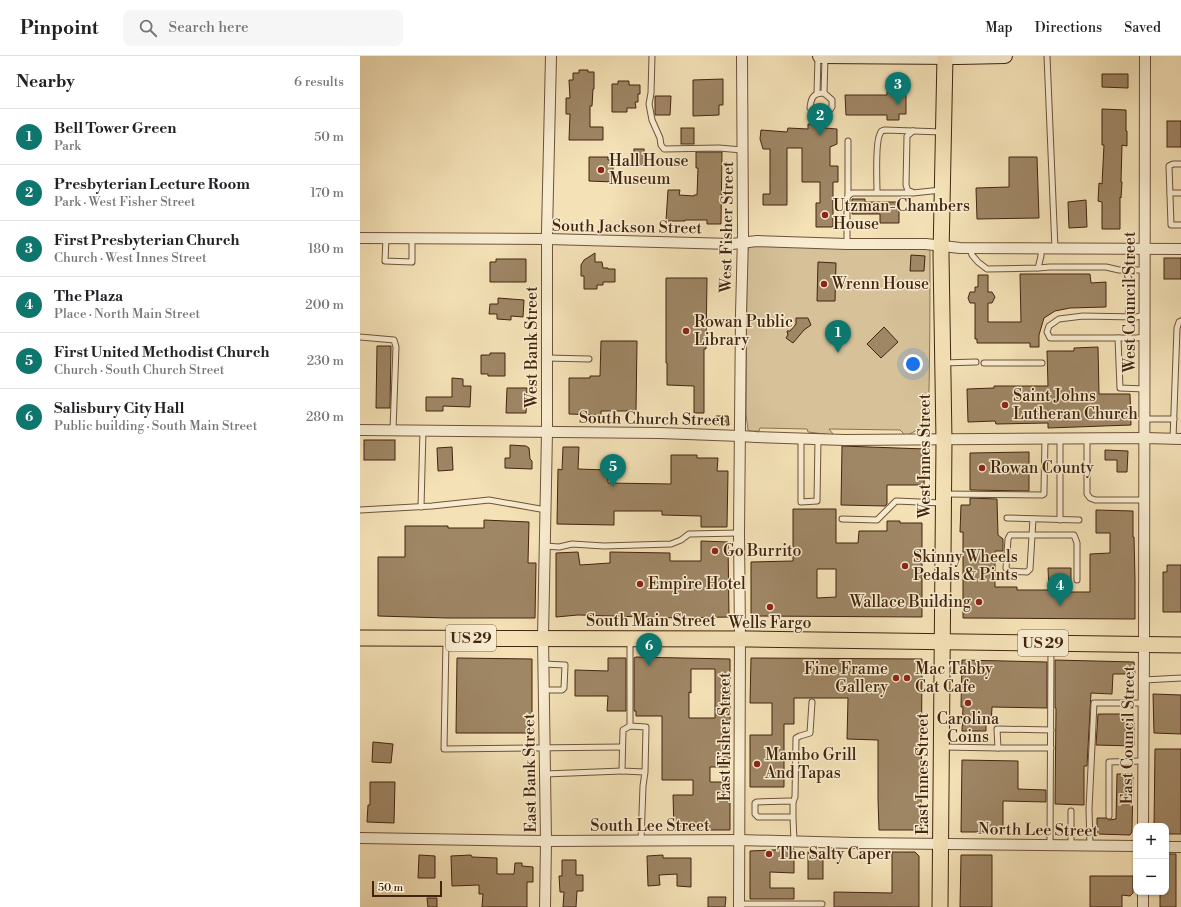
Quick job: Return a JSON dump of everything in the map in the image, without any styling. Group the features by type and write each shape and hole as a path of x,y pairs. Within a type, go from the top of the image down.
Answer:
{"main road":[{"name":"West Innes Street","path":"942,641 944,440 941,245 945,56"},
{"name":"South Main Street","path":"360,638 942,641"},
{"name":"US 29","path":"942,641 1181,645"},
{"name":"East Innes Street","path":"940,907 942,641"}],"street":[{"name":"West Bank Street","path":"543,638 547,432 547,240 551,56"},
{"name":"West Fisher Street","path":"740,639 739,533 742,56"},
{"path":"819,56 1005,56"},
{"name":"West Council Street","path":"1144,56 1144,645"},
{"name":"South Jackson Street","path":"360,238 732,244 757,241 847,244 926,244 960,248 1181,249"},
{"name":"South Church Street","path":"360,430 660,433 800,439 1177,439"},
{"name":"East Bank Street","path":"543,638 546,841 545,907"},
{"name":"East Fisher Street","path":"739,906 740,639"},
{"name":"East Council Street","path":"1142,823 1144,645"},
{"name":"South Lee Street","path":"360,838 546,841 740,840 924,843 940,845"},
{"name":"North Lee Street","path":"940,845 1133,846"},
{"path":"1169,847 1181,847"},
{"path":"1143,895 1143,907"}],"lane":[{"path":"652,56 651,93 649,104 652,120 661,145 664,149 720,148 742,150"},
{"path":"818,93 819,56"},
{"path":"824,93 825,56"},
{"path":"1047,56 1055,249"},
{"path":"818,93 824,93 832,100 832,107 827,114 821,115 815,113 810,108 813,97 818,93"},
{"path":"877,192 877,144 881,132 885,130 943,132"},
{"path":"913,131 907,136 906,185 908,191 913,193"},
{"path":"847,244 848,141"},
{"path":"1181,164 1173,164 1169,166 1171,225 1181,226"},
{"path":"848,196 852,193 913,193 942,190"},
{"path":"1170,193 1181,193"},
{"path":"386,238 385,261 412,262 412,238"},
{"path":"970,248 972,255 987,269 1106,267 1119,270 1145,270"},
{"path":"1038,268 1041,248"},
{"path":"1126,270 1131,285 1128,317"},
{"path":"1145,314 1136,317 1083,316 1059,319 1049,326 1047,332 1050,338 1145,337"},
{"path":"1177,439 1174,419 1179,340 1177,328 1181,321"},
{"path":"360,337 394,340 396,347 393,430"},
{"path":"1118,338 1120,388 1144,389"},
{"path":"547,358 589,359"},
{"path":"942,363 976,362"},
{"path":"984,362 1042,363"},
{"path":"1144,419 1174,419"},
{"path":"421,507 423,430"},
{"path":"800,439 801,502 817,501 818,439"},
{"path":"842,519 877,520 896,501 1042,495 1044,494 1045,439"},
{"path":"1060,439 1060,520"},
{"path":"1087,439 1088,494 1090,498 1095,500 1144,500"},
{"path":"360,510 421,507 489,500 546,510"},
{"path":"1008,518 1079,520"},
{"path":"1033,519 1032,536 1030,569 1027,572 1008,572 1006,568 1008,539 1010,535 1032,536 1074,535 1077,543 1077,580"},
{"path":"545,546 559,547 572,544 604,546 671,544 681,540 689,534 739,533"},
{"path":"446,638 444,749 622,747"},
{"path":"630,639 630,726"},
{"path":"1050,846 1051,643"},
{"path":"544,664 564,665 564,688 562,690 544,690"},
{"path":"1144,680 1181,678"},
{"path":"794,842 793,802 795,798 796,738 810,733 812,702"},
{"path":"1090,846 1089,809 1094,703 1144,703"},
{"path":"622,772 622,730 630,726 646,727 641,840"},
{"path":"998,748 997,729 1051,730"},
{"path":"941,747 1051,748"},
{"path":"1109,816 1109,762 1143,761"},
{"path":"545,774 645,772"},
{"path":"793,802 755,803 755,814 758,817 793,817"},
{"path":"1071,811 1071,846"},
{"path":"739,906 822,904"}],"shaded area":[{"path":"751,245 928,248 930,251 930,361 928,427 926,429 917,430 906,436 900,430 829,429 833,434 832,435 808,432 807,429 760,428 759,431 748,430 746,414 747,253"}],"building":[{"path":"579,70 594,72 592,106 590,106 590,127 603,127 603,140 569,140 570,114 566,114 566,98 570,98 569,80 573,80 573,73 579,73"},
{"path":"1102,74 1128,74 1128,88 1102,87"},
{"path":"723,79 723,105 719,105 719,115 693,116 693,80"},
{"path":"618,81 629,81 629,85 640,85 638,102 635,102 636,108 627,108 627,112 612,112 612,84 618,84"},
{"path":"887,89 899,89 899,95 906,95 906,114 899,114 899,120 887,120 887,115 846,115 845,95 887,95"},
{"path":"655,96 671,96 670,115 655,115"},
{"path":"1102,109 1126,110 1127,146 1122,145 1120,229 1102,229 1102,202 1098,201 1099,183 1102,184 1104,145 1102,145"},
{"path":"1167,121 1181,121 1181,147 1167,147"},
{"path":"808,124 824,125 825,128 837,129 837,144 830,147 830,166 838,166 838,182 833,182 833,227 816,227 816,203 820,203 820,182 802,182 802,148 787,148 787,205 763,205 763,194 770,194 770,149 763,149 760,139 761,130 787,132 788,128 808,129"},
{"path":"681,128 694,128 694,144 681,144"},
{"path":"634,149 644,149 644,165 634,165"},
{"path":"696,152 722,152 721,224 707,224 707,220 666,221 668,190 680,190 679,195 697,195 698,168 696,168"},
{"name":"Hall House Museum","path":"589,157 608,157 608,160 613,160 613,182 589,181"},
{"path":"1009,157 1037,157 1039,218 977,219 976,188 1009,187"},
{"path":"852,199 865,199 865,202 899,202 899,223 880,223 880,214 852,214"},
{"path":"1086,200 1087,227 1069,228 1068,202"},
{"path":"595,253 595,262 602,262 603,268 615,269 615,282 603,282 603,285 597,285 597,289 584,289 584,276 581,276 581,265 584,260"},
{"path":"911,255 925,256 924,271 910,271"},
{"path":"1164,258 1181,258 1181,279 1164,279"},
{"path":"496,259 526,259 526,282 490,282 490,262 496,262"},
{"name":"Wrenn House","path":"818,262 836,263 835,301 817,301"},
{"path":"1020,274 1090,274 1091,283 1106,282 1106,307 1070,308 1055,311 1044,318 1039,335 1039,347 1030,347 1030,343 977,343 977,339 975,339 975,303 970,303 968,298 970,292 975,292 975,287 978,287 978,275 988,275 988,292 992,292 995,297 992,303 988,303 988,322 1021,322"},
{"name":"Rowan Public Library","path":"666,278 707,278 706,349 704,349 704,413 694,413 694,386 667,385"},
{"path":"498,298 524,300 523,317 511,316 511,320 497,319 497,314 489,314 490,304 498,304"},
{"path":"796,318 808,318 811,325 804,330 793,343 786,338 788,335 787,331 790,331 796,324"},
{"path":"884,327 898,342 881,358 867,344"},
{"path":"601,341 637,341 636,411 601,411 601,415 569,414 569,378 590,378 590,376 600,376"},
{"path":"377,346 391,346 390,408 376,408"},
{"path":"1098,347 1099,394 1130,394 1131,425 1048,428 1048,423 996,424 995,421 968,422 967,389 994,388 994,386 1048,386 1047,351 1074,351 1074,348"},
{"path":"490,353 505,353 505,376 488,376 488,374 481,374 481,355 490,355"},
{"path":"452,378 463,379 463,386 471,386 470,407 443,406 443,411 426,411 426,397 452,397"},
{"path":"507,388 527,388 526,413 506,413"},
{"path":"716,416 728,416 729,425 717,425"},
{"path":"364,440 395,440 395,460 364,460"},
{"path":"510,445 526,446 529,448 532,469 505,468 505,458 510,458"},
{"path":"842,446 925,449 924,485 887,485 887,504 885,506 841,505"},
{"path":"452,447 453,470 438,471 437,448"},
{"path":"563,447 579,447 578,469 608,470 608,483 671,484 671,455 697,455 697,458 718,458 717,471 728,471 727,527 701,527 701,516 662,515 662,511 614,511 614,525 557,524 558,469 562,470"},
{"path":"1105,450 1128,451 1127,472 1117,472 1117,460 1105,460"},
{"path":"1029,452 1029,491 970,490 970,453"},
{"path":"970,498 997,499 998,535 1003,539 1003,551 995,551 995,587 1017,587 1017,590 1049,590 1048,568 1071,568 1071,592 1090,592 1090,554 1110,553 1110,533 1096,533 1096,510 1133,511 1135,619 963,618 963,532 960,532 961,505 970,505"},
{"path":"793,509 836,509 836,543 858,543 859,531 887,531 887,521 900,521 900,523 922,523 922,617 751,616 751,562 793,561","holes":["817,569 836,569 836,597 817,598"]},
{"path":"484,520 529,522 528,563 536,563 535,618 378,616 378,557 405,557 405,526 484,528"},
{"path":"701,541 728,542 729,617 678,618 578,615 556,617 556,553 578,552 580,565 610,563 610,552 670,553 670,561 701,561"},
{"path":"1167,565 1181,565 1181,612 1163,612 1163,572 1167,572"},
{"path":"457,658 532,659 532,733 456,733"},
{"path":"608,658 626,658 626,711 607,711 608,696 575,696 575,670 608,671"},
{"path":"634,658 730,659 730,767 710,767 710,782 730,782 730,830 674,830 673,795 693,795 693,780 662,780 662,716 636,716 636,711 634,711","holes":["691,669 715,669 715,718 689,718"]},
{"path":"751,658 922,659 921,830 879,830 878,740 847,739 848,698 794,698 794,724 784,724 784,787 750,787 750,735 772,735 772,703 750,703"},
{"path":"962,660 1047,662 1047,708 992,707 991,724 986,724 986,731 962,731"},
{"path":"1055,660 1134,662 1135,674 1113,674 1112,694 1091,693 1087,766 1084,766 1084,805 1055,804"},
{"path":"1153,694 1181,695 1181,734 1154,733"},
{"path":"1098,714 1125,714 1134,716 1134,746 1096,745"},
{"path":"373,742 393,744 391,763 372,762"},
{"path":"1155,749 1181,749 1181,834 1169,834 1169,823 1154,823"},
{"path":"962,760 1018,761 1018,789 1046,790 1046,802 1003,801 1003,832 961,832"},
{"path":"1117,774 1133,774 1132,832 1130,835 1097,834 1097,818 1106,818 1109,820 1116,819"},
{"path":"370,782 395,782 394,823 367,822 368,805 370,805"},
{"path":"794,849 794,873 770,872 770,888 794,888 794,899 750,899 750,851"},
{"path":"808,852 823,852 823,879 808,879"},
{"path":"892,852 915,852 919,856 919,907 834,907 834,892 892,893"},
{"path":"1169,854 1176,854 1176,907 1160,907 1160,895 1169,895"},
{"path":"419,855 435,856 435,878 418,878"},
{"path":"471,855 472,857 497,858 497,874 514,874 515,863 522,863 522,866 533,867 533,882 527,882 527,907 482,907 483,894 479,894 479,885 452,886 451,856"},
{"path":"663,855 663,858 691,858 691,887 677,886 677,874 659,875 660,885 648,886 647,856"},
{"path":"961,855 992,855 992,907 960,907"},
{"path":"562,860 576,860 576,875 583,875 583,891 577,891 576,907 563,907 564,892 560,892 559,876 562,876"},
{"path":"1090,876 1133,876 1133,893 1130,896 1122,895 1122,907 1090,907"},
{"path":"708,897 726,897 725,907 708,907"},
{"path":"427,898 437,898 437,907 428,907"}],"place":[{"name":"First Presbyterian Church","path":"898,105"},
{"name":"Presbyterian Lecture Room","path":"820,136"},
{"name":"Hall House Museum","path":"601,170"},
{"name":"Utzman-Chambers House","path":"825,215"},
{"name":"Wrenn House","path":"824,284"},
{"name":"Rowan Public Library","path":"686,331"},
{"name":"Bell Tower Green","path":"838,353"},
{"name":"Saint Johns Lutheran Church","path":"1005,405"},
{"name":"Rowan County","path":"982,468"},
{"name":"First United Methodist Church","path":"613,487"},
{"name":"Go Burrito","path":"715,551"},
{"name":"Skinny Wheels Pedals & Pints","path":"905,566"},
{"name":"Empire Hotel","path":"640,584"},
{"name":"Wallace Building","path":"979,602"},
{"name":"The Plaza","path":"1060,606"},
{"name":"Wells Fargo","path":"770,607"},
{"name":"Salisbury City Hall","path":"649,666"},
{"name":"Fine Frame Gallery","path":"896,678"},
{"name":"Mac Tabby Cat Cafe","path":"907,678"},
{"name":"Carolina Coins","path":"968,703"},
{"name":"Mambo Grill And Tapas","path":"757,764"},
{"name":"The Salty Caper","path":"769,854"}]}
